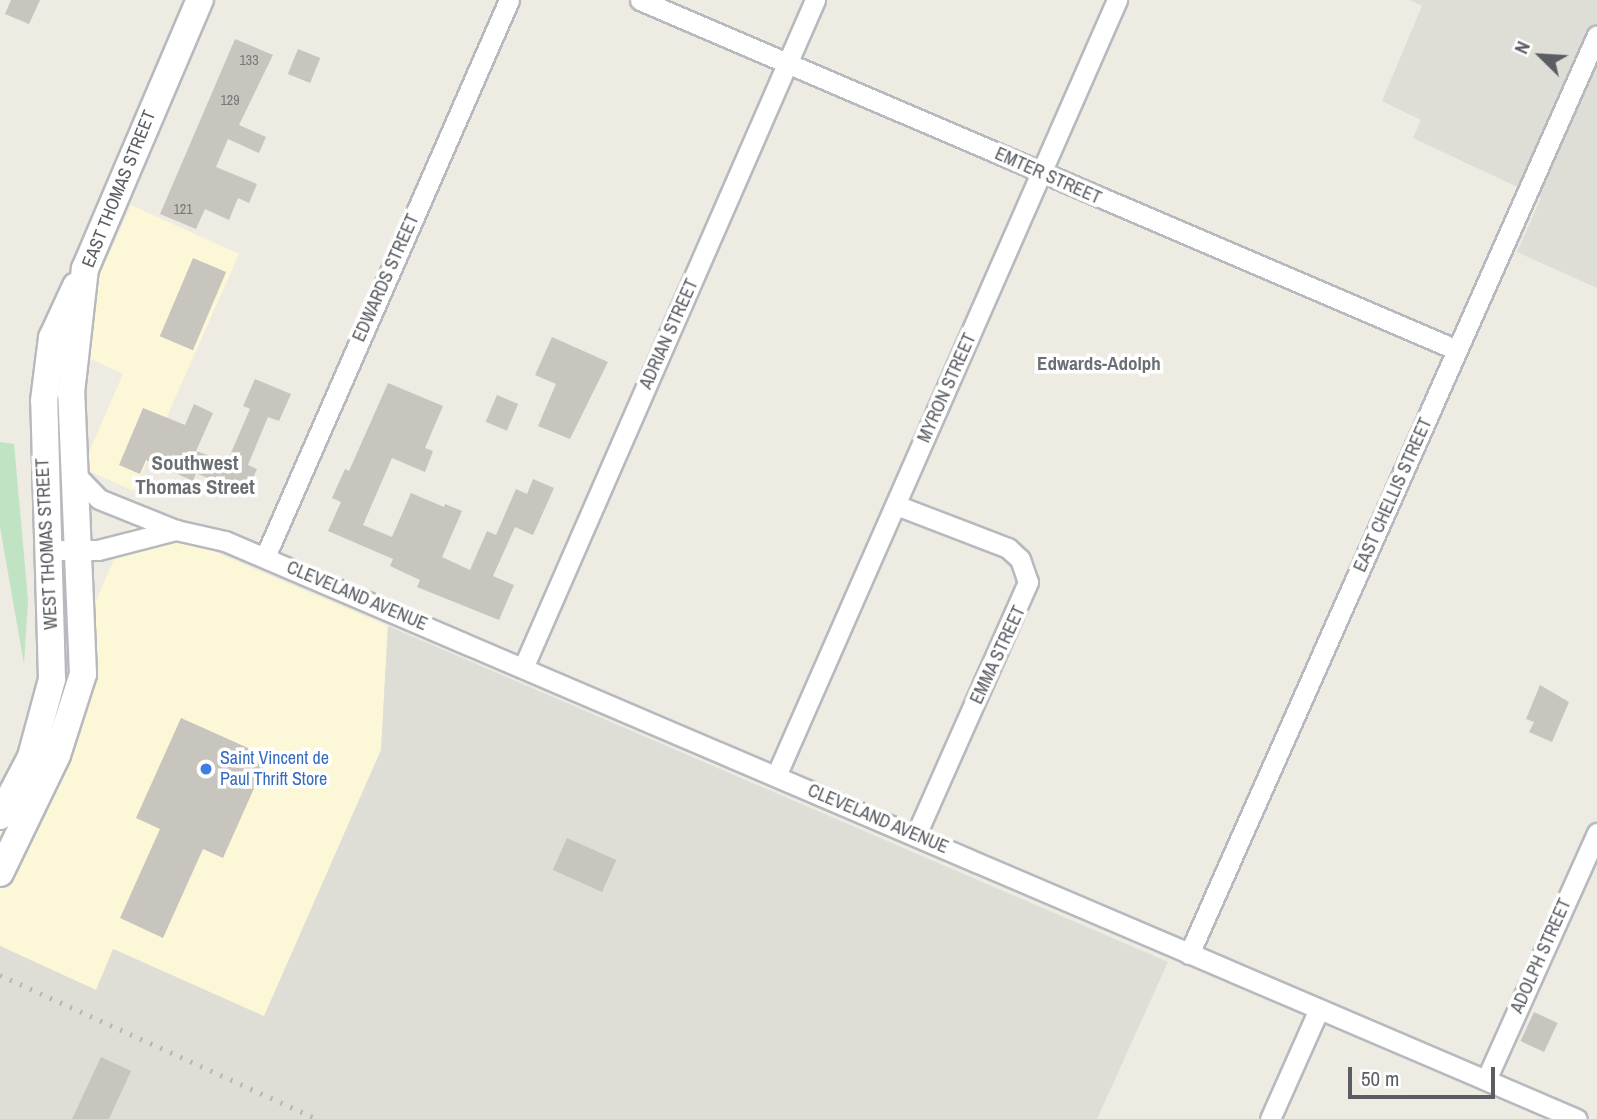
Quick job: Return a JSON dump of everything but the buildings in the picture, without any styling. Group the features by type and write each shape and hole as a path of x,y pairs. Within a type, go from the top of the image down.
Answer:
{"main road":[{"name":"EAST THOMAS STREET","path":"72,471 71,393 85,269 200,0"},
{"name":"WEST THOMAS STREET","path":"0,816 31,757 52,679 49,550 43,463 48,360 56,326 85,269"},
{"name":"WEST THOMAS STREET","path":"0,873 57,755 78,698 83,674 72,471"}],"street":[{"name":"EDWARDS STREET","path":"265,557 509,0"},
{"name":"EMTER STREET","path":"640,0 1457,350"},
{"name":"ADRIAN STREET","path":"523,668 815,0"},
{"name":"MYRON STREET","path":"776,776 1117,0"},
{"name":"EAST CHELLIS STREET","path":"1189,954 1597,35"},
{"name":"CLEVELAND AVENUE","path":"72,471 99,499 176,530 210,535 265,557 1577,1119"},
{"name":"EMMA STREET","path":"896,505 1008,548 1020,559 1028,582 916,835"},
{"name":"CLEVELAND AVENUE","path":"49,550 98,550 176,530"},
{"name":"ADOLPH STREET","path":"1486,1080 1597,833"},
{"path":"1270,1119 1319,1009"}],"shaded area":[{"path":"1410,0 1597,0 1597,288 1517,252 1541,198 1413,138 1421,120 1382,101 1422,6"},
{"path":"131,205 239,254 134,491 82,468 123,374 67,348"},
{"path":"138,523 152,525 388,626 381,750 264,1017 114,949 96,990 0,946 0,821 126,532"},
{"path":"388,626 1168,962 1097,1119 0,1119 0,946 96,990 113,949 264,1016 381,750"}],"green space":[{"path":"0,442 14,444 28,600 24,664 0,527"}],"railway":[{"path":"0,975 317,1119"}],"place":[{"name":"Saint Vincent de Paul Thrift Store","path":"206,769"}],"district":[{"name":"Edwards-Adolph","path":"1099,364"},
{"name":"Southwest Thomas Street","path":"195,475"}]}
